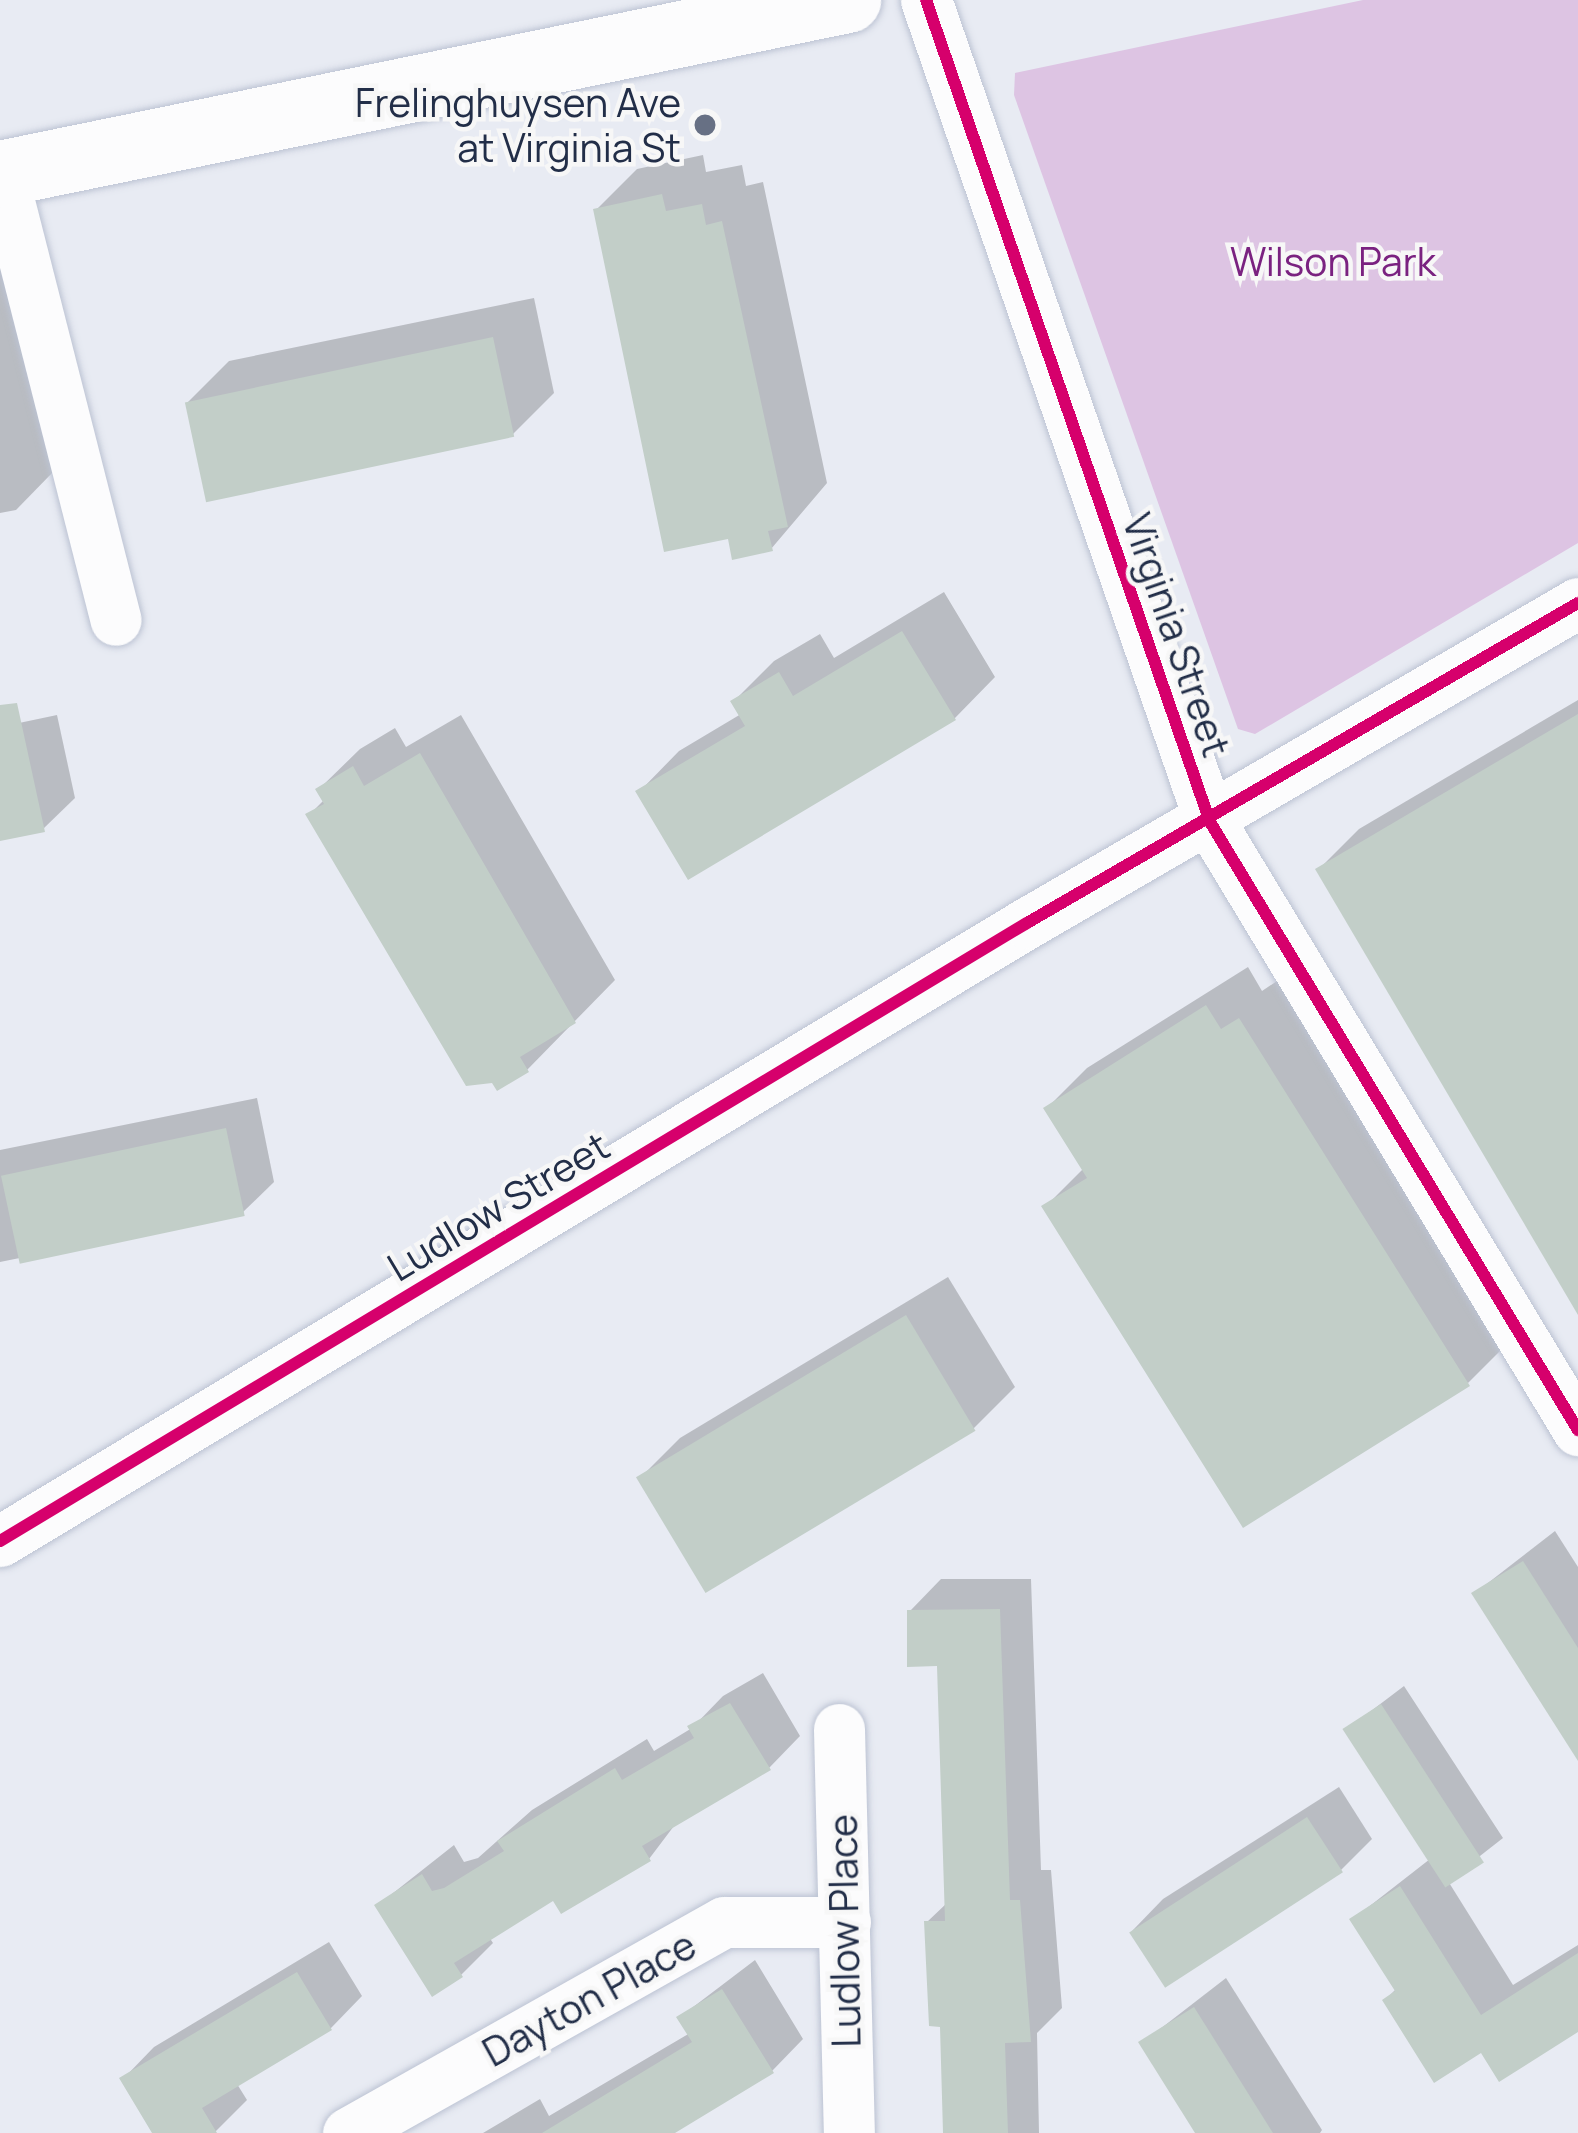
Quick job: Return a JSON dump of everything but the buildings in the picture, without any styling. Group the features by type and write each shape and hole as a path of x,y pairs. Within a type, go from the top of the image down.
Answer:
{"main road":[{"path":"1,174 848,0"}],"street":[{"name":"Virginia Street","path":"926,0 1210,822 1564,1373 1578,1430"},
{"path":"1,174 116,620"},
{"name":"Ludlow Street","path":"0,1541 1027,923 1210,822 1578,603"},
{"name":"Ludlow Place","path":"838,1729 849,2133"},
{"name":"Dayton Place","path":"348,2133 724,1922 845,1922"}],"green space":[{"name":"Wilson Park","path":"1363,0 1578,0 1578,543 1255,734 1238,729 1014,95 1015,73"}],"cycle path":[{"path":"926,0 1210,822 1578,1430"},
{"path":"0,1541 1027,923 1578,603"}],"place":[{"name":"Frelinghuysen Ave at Virginia St","path":"705,125"}]}
